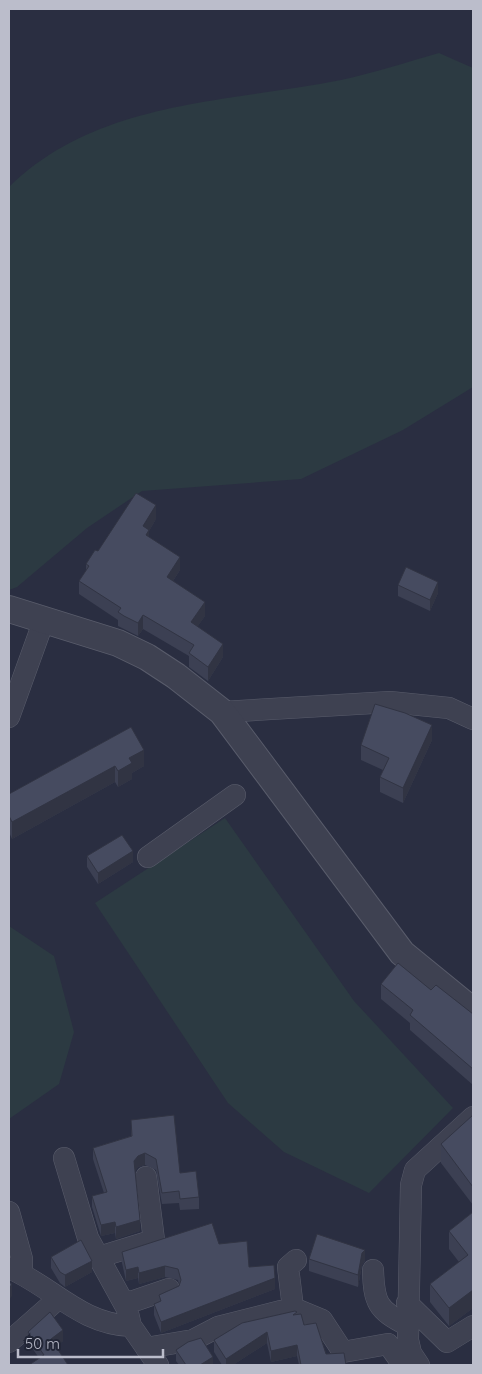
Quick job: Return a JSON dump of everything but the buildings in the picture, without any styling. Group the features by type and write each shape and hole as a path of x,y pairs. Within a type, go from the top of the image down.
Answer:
{"street":[{"path":"9,609 118,643 147,657 176,676 222,712 402,953 473,1011"},
{"path":"9,717 44,620"},
{"path":"222,712 390,702 450,708 473,719"},
{"path":"148,857 235,795"},
{"path":"419,1365 411,1353 407,1325 411,1250 411,1185 415,1170 430,1154 473,1117"},
{"path":"64,1158 88,1238 125,1304 131,1326 153,1360 218,1327 293,1308 322,1320 343,1352 388,1344 403,1365"},
{"path":"99,1257 154,1240 146,1177"},
{"path":"9,1212 22,1259 16,1271 90,1318 112,1325 131,1326"},
{"path":"293,1308 288,1267 296,1260"},
{"path":"373,1270 374,1296 387,1315 407,1325"},
{"path":"125,1304 169,1289"},
{"path":"9,1342 58,1298"},
{"path":"407,1303 446,1342 473,1326"}],"shaded area":[{"path":"439,53 473,68 473,387 403,430 301,479 142,491 87,528 17,587 9,590 9,187 44,158 82,137 123,121 209,101 341,80"},
{"path":"225,818 354,1001 453,1108 369,1193 284,1152 228,1103 95,903"},
{"path":"9,926 54,956 74,1032 59,1084 9,1119"}]}
